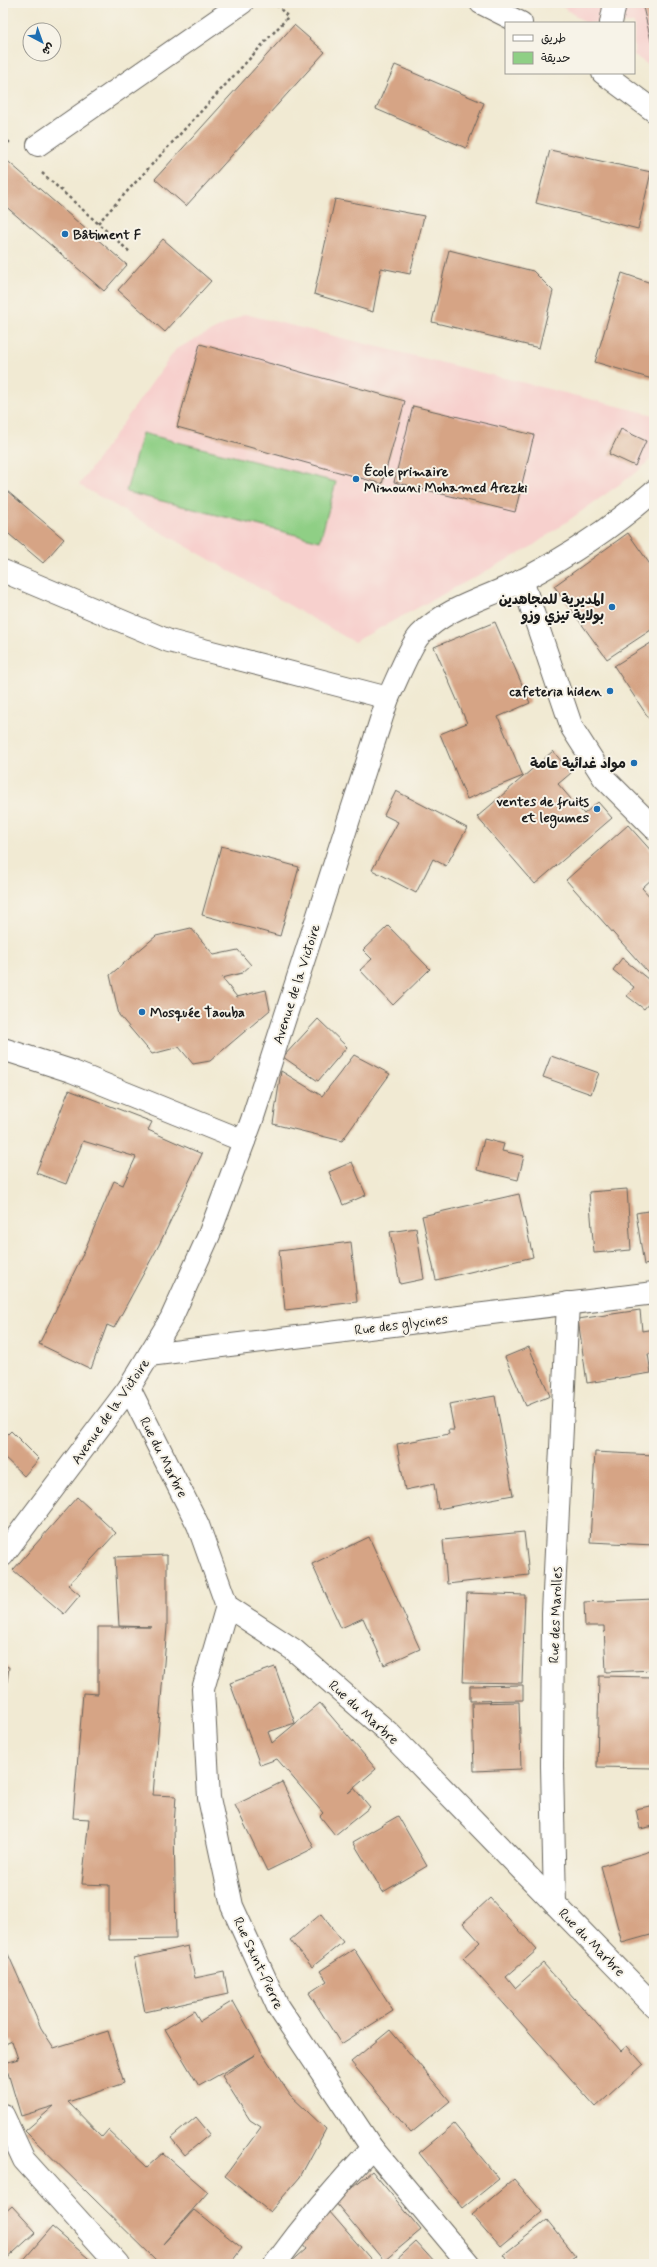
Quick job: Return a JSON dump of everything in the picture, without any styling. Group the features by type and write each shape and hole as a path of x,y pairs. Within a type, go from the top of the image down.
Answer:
{"street":[{"path":"38,145 242,3"},
{"path":"480,3 519,22"},
{"path":"610,22 615,3"},
{"path":"604,74 654,111"},
{"name":"Avenue de la Victoire","path":"3,1555 129,1388 171,1319 209,1235 244,1141 388,698 419,636 447,613 522,580 577,550 634,509 654,491"},
{"path":"3,571 169,641 388,698"},
{"path":"522,580 572,728 604,778 654,828"},
{"path":"3,1049 71,1071 244,1141"},
{"name":"Rue des glycines","path":"149,1355 654,1293"},
{"name":"Rue des Marolles","path":"555,1904 552,1766 554,1613 568,1303"},
{"name":"Rue du Marbre","path":"129,1388 198,1525 226,1606 294,1650 389,1733 654,2006"},
{"name":"Rue Saint-Pierre","path":"226,1606 203,1689 209,1798 232,1906 278,2007 372,2148 469,2264"},
{"path":"3,2115 24,2160 118,2264"},
{"path":"275,2264 299,2230 333,2190 372,2148"}],"path":[{"path":"98,223 288,18 275,3"},
{"path":"37,168 131,253"}],"shaded area":[{"path":"557,3 654,3 654,69 635,56 635,22 585,22"},
{"name":"École primaire Mimouni Mohamed Arezki","path":"245,314 654,415 654,456 637,472 531,547 354,642 79,485 176,349"}],"green space":[{"path":"142,433 336,482 320,541 126,492"}],"building":[{"path":"642,3 654,3 654,49 653,49"},
{"path":"294,25 325,52 186,206 155,179"},
{"path":"395,65 484,103 466,148 376,109"},
{"path":"550,150 651,172 638,229 536,203"},
{"name":"Bâtiment F","path":"3,157 127,265 104,291 3,204"},
{"path":"335,199 424,216 410,274 381,268 373,312 314,294"},
{"path":"163,239 211,281 165,332 118,290"},
{"path":"449,250 533,271 553,291 539,348 432,322"},
{"path":"622,273 654,284 654,372 652,379 595,362"},
{"path":"200,344 405,401 382,484 177,427"},
{"path":"413,406 534,435 515,512 394,482"},
{"path":"621,429 646,441 635,466 609,454"},
{"path":"7,491 64,539 43,563 3,529 3,495"},
{"name":"المديرية للمجاهدين بولاية تيزي وزو","path":"628,533 654,570 654,628 607,659 554,586"},
{"path":"495,622 530,703 498,717 523,776 467,799 440,734 467,723 434,647"},
{"path":"654,641 654,726 614,666"},
{"path":"553,751 571,773 558,784 584,814 598,802 612,818 535,884 477,817"},
{"path":"396,791 467,828 446,866 433,859 416,893 372,870 398,822 384,815"},
{"path":"628,825 654,854 654,877 642,888 654,901 654,979 566,880"},
{"path":"221,846 299,867 280,936 202,915"},
{"path":"388,926 430,969 393,1005 360,970 372,959 363,950"},
{"path":"191,928 214,955 238,950 251,965 242,973 222,978 237,997 266,990 270,1010 210,1061 193,1064 179,1047 152,1054 119,1015 110,975 156,936"},
{"path":"622,958 654,984 654,997 644,1009 627,996 634,987 613,970"},
{"path":"318,1019 347,1047 318,1081 283,1057"},
{"path":"354,1055 390,1074 342,1141 273,1124 281,1071 322,1096"},
{"path":"551,1056 599,1073 591,1094 543,1077"},
{"path":"69,1090 152,1122 148,1130 202,1154 159,1245 114,1328 107,1325 91,1369 39,1344 83,1254 114,1181 123,1185 136,1157 83,1141 66,1184 36,1173"},
{"path":"484,1139 504,1144 502,1151 524,1156 518,1180 477,1170"},
{"path":"352,1162 366,1195 343,1205 329,1172"},
{"path":"627,1189 631,1250 594,1253 589,1192"},
{"path":"519,1194 533,1257 436,1280 422,1216"},
{"path":"654,1210 654,1263 644,1265 636,1213"},
{"path":"416,1228 424,1279 400,1284 390,1232"},
{"path":"351,1242 357,1302 285,1310 279,1251"},
{"path":"640,1310 642,1331 654,1329 654,1354 648,1354 651,1373 587,1383 578,1319"},
{"path":"529,1347 550,1396 526,1406 505,1357"},
{"path":"495,1396 513,1495 438,1509 434,1484 405,1490 397,1444 449,1434 448,1430 454,1430 449,1404"},
{"path":"11,1431 39,1459 24,1476 3,1456 3,1439"},
{"path":"595,1452 654,1455 654,1545 590,1542"},
{"path":"77,1497 116,1533 68,1585 80,1595 64,1614 13,1570"},
{"path":"524,1532 529,1575 447,1584 443,1540"},
{"path":"369,1537 420,1649 384,1665 363,1618 341,1628 312,1564"},
{"path":"167,1555 167,1627 153,1795 176,1796 174,1825 176,1939 109,1940 109,1885 82,1884 89,1819 73,1818 83,1693 98,1694 98,1627 152,1627 119,1626 115,1557"},
{"path":"467,1593 525,1595 522,1683 463,1682"},
{"path":"654,1599 654,1670 606,1672 604,1626 585,1626 584,1602"},
{"path":"3,1666 9,1667 4,1704 3,1704"},
{"path":"275,1667 295,1723 268,1732 272,1743 320,1703 376,1769 348,1793 354,1788 370,1807 335,1835 320,1816 323,1813 277,1759 260,1765 230,1683"},
{"path":"599,1676 654,1677 654,1768 597,1767"},
{"path":"523,1685 523,1700 470,1701 470,1686"},
{"path":"519,1702 521,1769 474,1771 472,1703"},
{"path":"282,1782 314,1848 267,1871 235,1805"},
{"path":"654,1805 654,1826 640,1829 636,1809"},
{"path":"398,1816 427,1866 383,1892 353,1842"},
{"path":"654,1850 654,1934 622,1943 601,1866"},
{"path":"490,1898 537,1950 506,1977 515,1988 543,1963 621,2051 627,2046 643,2064 596,2107 463,1958 480,1942 463,1923"},
{"path":"321,1914 343,1942 312,1967 290,1940"},
{"path":"188,1946 195,1978 224,1972 228,1994 145,2012 134,1958"},
{"path":"354,1949 393,2011 341,2044 309,1993 327,1981 320,1971"},
{"path":"8,1954 41,2028 54,2048 108,2031 124,2083 68,2102 102,2137 108,2130 147,2167 163,2153 208,2192 163,2244 194,2210 242,2248 230,2264 160,2264 25,2131 54,2106 21,2116 5,2063 18,2059 12,2041 3,2045 3,1956"},
{"path":"233,2001 261,2051 290,2095 326,2129 300,2177 270,2212 225,2176 261,2127 250,2120 222,2076 256,2054 199,2086 165,2029 194,2011 200,2021"},
{"path":"390,2030 450,2101 411,2133 351,2062"},
{"path":"196,2117 210,2134 185,2155 171,2138"},
{"path":"454,2124 499,2179 463,2208 419,2153"},
{"path":"372,2171 421,2230 384,2261 335,2202"},
{"path":"514,2179 542,2212 500,2247 472,2215"},
{"path":"12,2206 36,2232 3,2262 3,2214"},
{"path":"329,2211 375,2264 289,2264 306,2249 298,2239"},
{"path":"547,2220 576,2256 566,2264 510,2264 503,2255"},
{"path":"52,2227 95,2264 20,2264"},
{"path":"416,2242 436,2264 392,2264"}],"place":[{"name":"Bâtiment F","path":"65,234"},
{"name":"École primaire Mimouni Mohamed Arezki","path":"356,479"},
{"name":"المديرية للمجاهدين بولاية تيزي وزو","path":"612,607"},
{"name":"cafeteria hiden","path":"610,691"},
{"name":"مواد غدائية عامة","path":"634,763"},
{"name":"ventes de fruits et legumes","path":"597,809"},
{"name":"Mosquée Taouba","path":"142,1012"}]}
